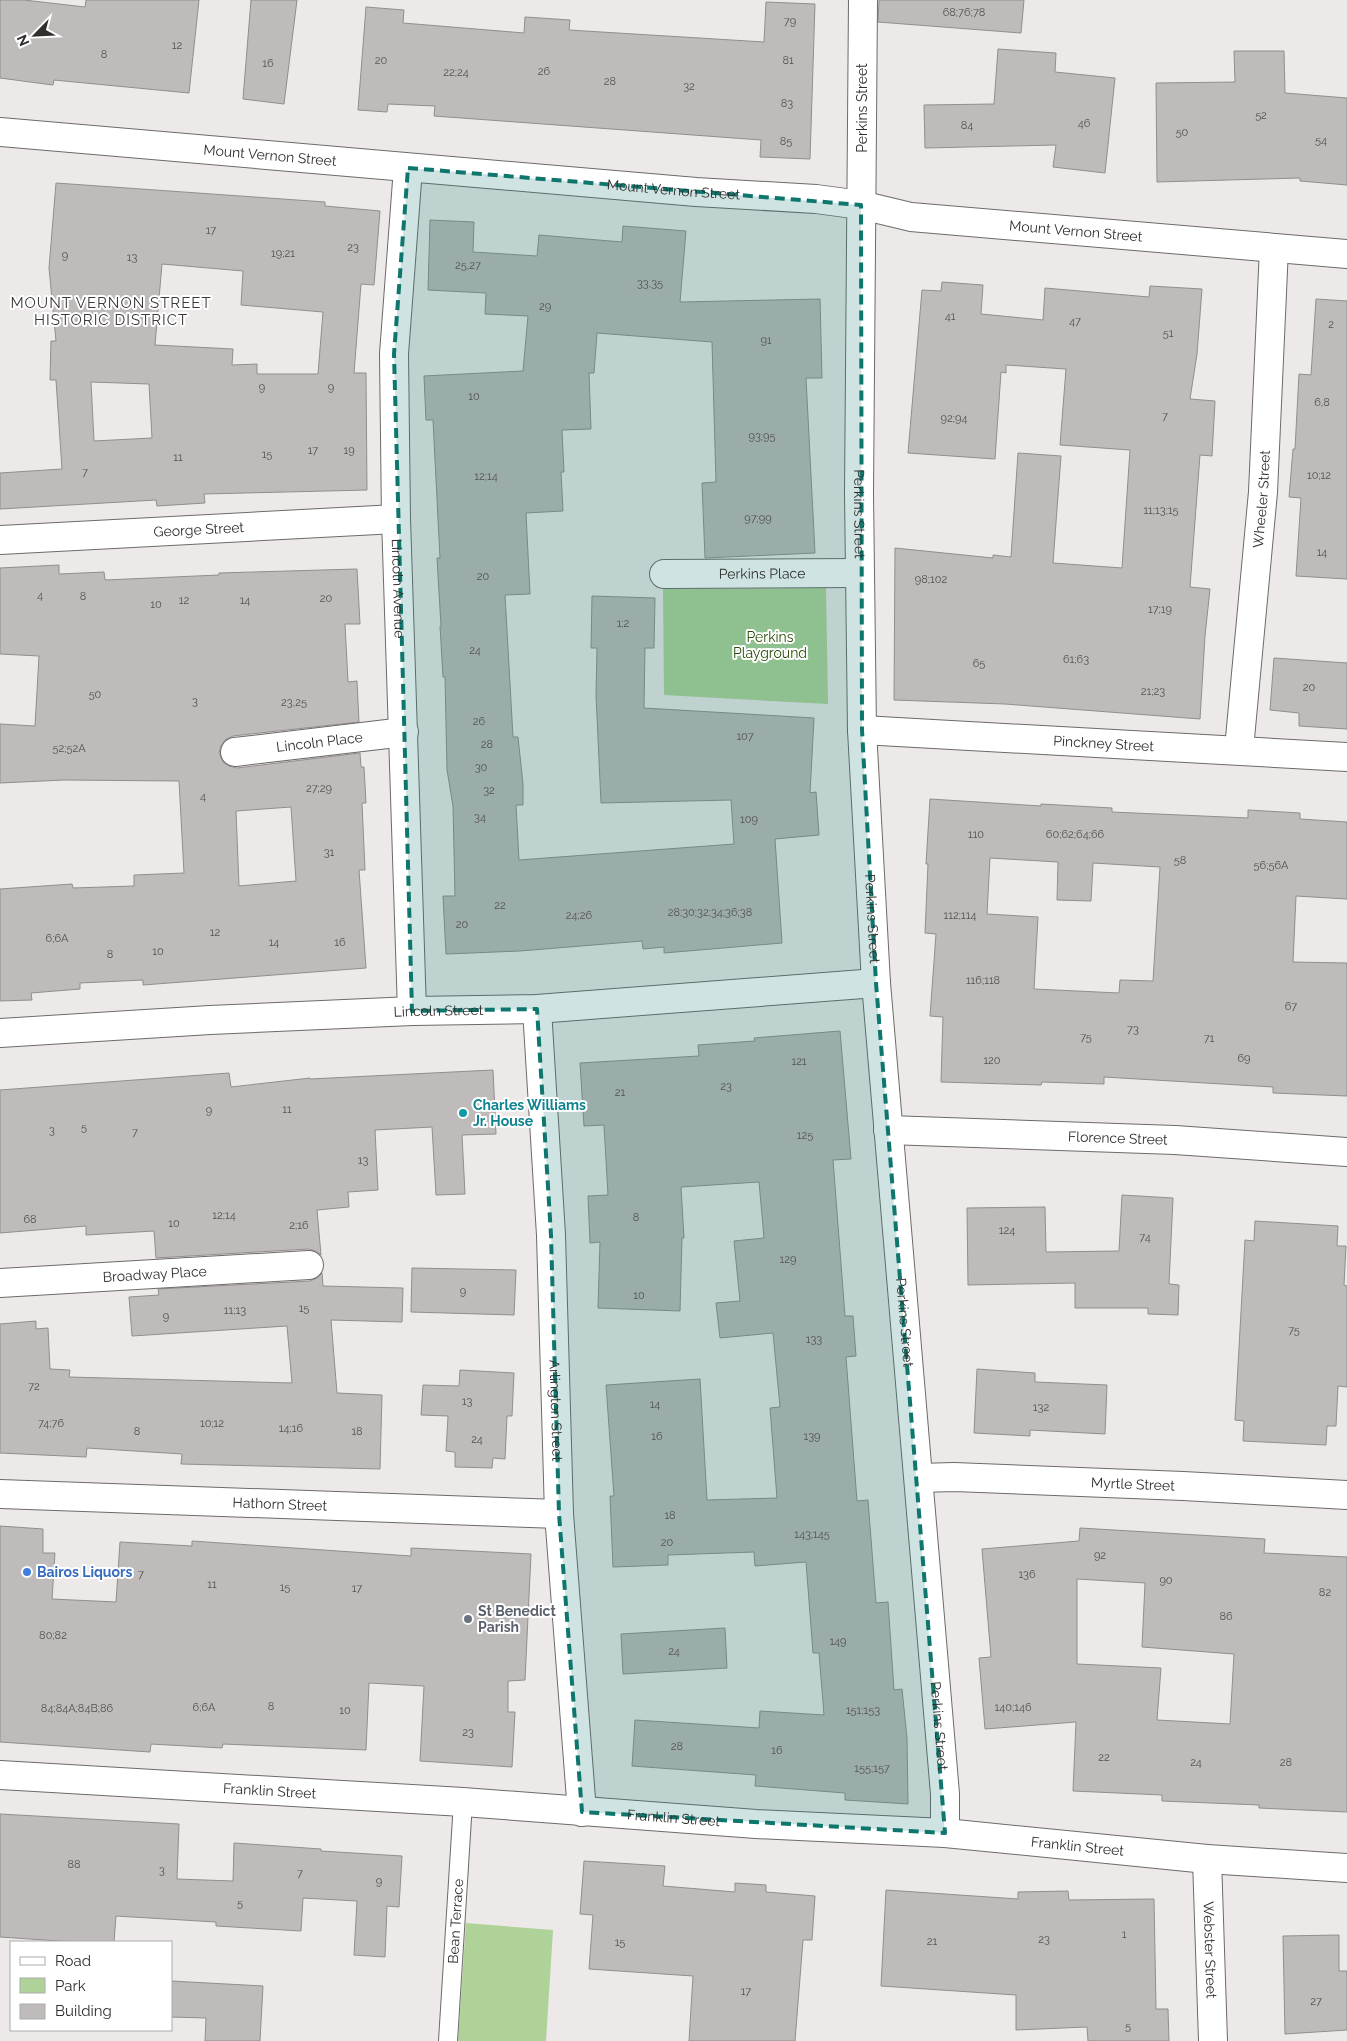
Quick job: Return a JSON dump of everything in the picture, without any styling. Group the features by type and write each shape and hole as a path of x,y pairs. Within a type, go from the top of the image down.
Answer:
{"street":[{"name":"Perkins Street","path":"862,0 859,573 862,730 876,983 945,1794 945,1833"},
{"name":"Mount Vernon Street","path":"0,132 408,168 816,200 861,206 911,217 1347,254"},
{"name":"Lincoln Avenue","path":"408,168 394,354 396,519 412,1011"},
{"name":"Wheeler Street","path":"1239,750 1263,492 1274,248"},
{"name":"George Street","path":"0,540 396,519"},
{"name":"Perkins Place","path":"664,574 859,573"},
{"name":"Pinckney Street","path":"862,730 1347,756"},
{"name":"Lincoln Place","path":"235,752 404,732"},
{"name":"Lincoln Street","path":"0,1033 210,1020 412,1011 536,1009 876,983"},
{"name":"Arlington Street","path":"536,1009 551,1235 559,1514 582,1812"},
{"name":"Florence Street","path":"888,1130 1176,1140 1347,1152"},
{"name":"Broadway Place","path":"0,1283 309,1265"},
{"name":"Myrtle Street","path":"919,1478 954,1477 1183,1486 1347,1495"},
{"name":"Hathorn Street","path":"0,1494 559,1514"},
{"name":"Franklin Street","path":"0,1776 463,1802 756,1824 945,1833 1207,1859 1347,1868"},
{"name":"Webster Street","path":"1207,1859 1213,2041"}],"lane":[{"name":"Bean Terrace","path":"448,2041 463,1802"}],"highlighted area":[{"path":"408,168 861,205 862,730 876,983 945,1833 582,1812 559,1514 551,1235 537,1009 412,1011 394,354"}],"green space":[{"name":"Perkins Playground","path":"826,588 828,704 664,695 663,589"},
{"path":"466,1923 553,1930 546,2041 458,2041"}],"building":[{"path":"0,0 24,0 85,7 86,0 199,0 189,93 54,80 53,85 0,78"},
{"path":"251,0 297,0 284,104 243,99"},
{"path":"879,0 1024,0 1021,33 878,22"},
{"path":"766,2 815,4 810,159 760,157 761,140 434,116 435,106 388,104 387,112 358,110 366,7 404,10 403,23 524,33 525,17 570,20 569,30 764,42"},
{"path":"998,49 1056,53 1055,72 1115,78 1105,173 1053,167 1056,145 925,148 924,105 994,104"},
{"path":"1234,51 1284,51 1285,93 1347,98 1347,185 1300,181 1300,178 1157,182 1156,83 1235,82"},
{"path":"56,183 325,202 325,206 380,211 374,285 361,284 354,373 366,373 367,490 204,494 205,503 157,506 156,500 0,509 0,473 62,469 56,380 50,380 51,341 56,341 49,268","holes":["162,264 243,271 241,305 323,312 318,374 257,374 257,364 232,365 233,349 155,345","91,382 149,384 152,438 94,441"]},
{"path":"430,220 474,222 473,252 537,256 539,235 622,242 623,226 686,231 680,302 820,299 822,378 806,378 815,553 705,558 702,483 716,482 712,342 597,333 594,373 589,373 591,429 562,430 564,472 561,472 563,511 526,513 530,594 505,595 513,737 518,737 523,784 523,805 516,805 519,860 734,844 731,800 601,803 596,695 597,648 591,648 592,596 655,598 654,648 645,648 644,708 814,718 810,793 816,792 819,835 775,839 782,943 664,953 664,947 643,949 642,941 520,951 446,954 443,896 455,896 453,806 447,770 445,677 443,677 440,626 437,558 440,558 433,420 426,420 424,376 523,371 528,316 485,314 486,293 428,290"},
{"path":"942,282 983,285 981,314 1043,320 1045,288 1149,297 1150,286 1202,289 1197,354 1190,399 1215,401 1212,456 1200,455 1190,587 1210,589 1200,719 1005,704 894,700 895,548 993,558 993,555 1011,557 1018,453 1061,456 1053,563 1122,568 1130,450 1060,445 1066,369 1006,365 1006,373 1001,372 995,459 908,453 922,290 941,291"},
{"path":"1316,299 1347,301 1347,579 1296,576 1301,498 1289,497 1293,449 1295,449 1299,374 1311,375"},
{"path":"59,565 59,574 104,572 105,580 219,575 219,573 357,569 360,624 345,624 348,682 357,681 359,722 233,736 225,740 219,753 223,762 237,768 360,753 361,767 364,767 366,803 362,803 365,870 359,870 366,968 143,985 143,980 80,983 80,989 31,993 32,1000 0,1001 0,889 72,884 73,888 134,886 134,875 184,873 179,781 64,780 0,783 0,724 35,726 39,656 0,654 0,568","holes":["291,807 296,881 239,886 236,811"]},
{"path":"1274,658 1347,663 1347,729 1299,726 1299,713 1270,710"},
{"path":"930,799 1041,806 1041,804 1112,808 1112,812 1248,818 1248,810 1300,813 1300,819 1347,822 1347,899 1296,896 1293,962 1347,963 1347,1096 1273,1093 1273,1087 1104,1077 1104,1084 1042,1082 1041,1085 941,1082 943,1017 930,1016 936,934 925,933 928,864 926,864","holes":["990,858 1058,862 1057,900 1091,901 1093,863 1160,867 1153,981 1120,980 1119,993 1034,989 1038,917 987,914"]},
{"path":"840,1031 851,1159 833,1160 845,1316 853,1316 856,1356 846,1357 857,1501 868,1500 876,1603 888,1602 894,1690 902,1689 907,1738 908,1804 845,1800 845,1793 755,1786 756,1775 632,1766 635,1720 759,1728 760,1711 824,1715 819,1653 813,1653 806,1562 755,1566 754,1552 668,1555 668,1565 613,1567 610,1496 614,1496 606,1385 700,1379 707,1500 777,1498 770,1408 780,1407 773,1333 720,1338 716,1303 740,1301 734,1241 764,1238 759,1182 681,1187 684,1238 682,1238 680,1311 598,1308 600,1242 590,1243 588,1196 608,1195 604,1125 584,1126 580,1063 699,1056 698,1045 755,1041 754,1038"},
{"path":"493,1070 496,1134 462,1135 465,1194 436,1195 432,1127 375,1130 378,1190 348,1192 349,1207 317,1210 321,1255 316,1251 308,1249 156,1258 154,1231 86,1235 86,1226 0,1233 0,1090 229,1073 231,1087 310,1078"},
{"path":"1122,1195 1173,1198 1169,1284 1179,1285 1178,1315 1148,1314 1148,1308 1075,1308 1075,1283 968,1285 967,1208 1045,1207 1046,1252 1119,1251"},
{"path":"1255,1221 1338,1226 1337,1246 1346,1246 1344,1285 1347,1286 1347,1387 1338,1386 1336,1426 1327,1426 1326,1445 1243,1441 1244,1421 1235,1420 1245,1240 1254,1241"},
{"path":"412,1268 516,1270 514,1315 411,1312"},
{"path":"322,1273 323,1286 403,1288 402,1322 331,1320 337,1393 382,1395 380,1469 181,1464 182,1454 87,1448 86,1457 0,1453 0,1324 36,1321 36,1329 48,1328 50,1369 70,1370 69,1377 292,1383 287,1326 132,1336 129,1297 159,1295 158,1289 310,1281"},
{"path":"977,1369 1035,1373 1035,1382 1107,1385 1105,1434 1030,1430 1030,1436 974,1433"},
{"path":"460,1370 514,1373 512,1416 507,1416 505,1459 493,1458 492,1468 455,1467 455,1452 446,1451 448,1416 421,1415 423,1385 459,1386"},
{"path":"0,1526 43,1529 43,1553 55,1553 52,1599 116,1602 120,1542 192,1546 192,1541 411,1556 411,1548 531,1554 525,1680 508,1681 508,1712 515,1712 512,1767 420,1761 424,1686 369,1683 366,1750 223,1744 222,1748 151,1744 150,1752 0,1742"},
{"path":"1080,1528 1265,1539 1264,1553 1347,1557 1347,1812 1259,1808 1259,1805 1162,1801 1162,1795 1073,1791 1076,1722 985,1729 979,1658 991,1657 982,1549 1079,1541","holes":["1077,1579 1145,1583 1142,1647 1234,1654 1230,1724 1157,1720 1161,1668 1077,1664"]},
{"path":"725,1628 727,1668 623,1674 621,1634"},
{"path":"0,1814 179,1824 177,1879 233,1881 234,1843 402,1856 399,1907 387,1906 385,1957 354,1955 357,1901 303,1898 301,1931 216,1926 216,1922 116,1916 114,1941 59,1941 0,1937"},
{"path":"584,1861 665,1866 663,1886 735,1892 735,1883 766,1885 766,1892 815,1896 812,1940 803,1940 795,2041 689,2041 693,1976 589,1969 593,1915 580,1914"},
{"path":"886,1890 1018,1899 1018,1892 1068,1891 1069,1900 1154,1899 1156,2009 1168,2009 1169,2041 1088,2041 1087,2027 1016,2030 1016,1995 881,1986"},
{"path":"1339,1935 1339,1971 1347,1971 1347,2030 1285,2034 1283,1936"},
{"path":"172,1981 263,1986 260,2041 205,2041 206,2018 172,2017"}],"place":[{"name":"Charles Williams Jr. House","path":"463,1113"},
{"name":"Bairos Liquors","path":"27,1572"},
{"name":"St Benedict Parish","path":"468,1619"}],"district":[{"name":"MOUNT VERNON STREET HISTORIC DISTRICT","path":"111,312"}]}
